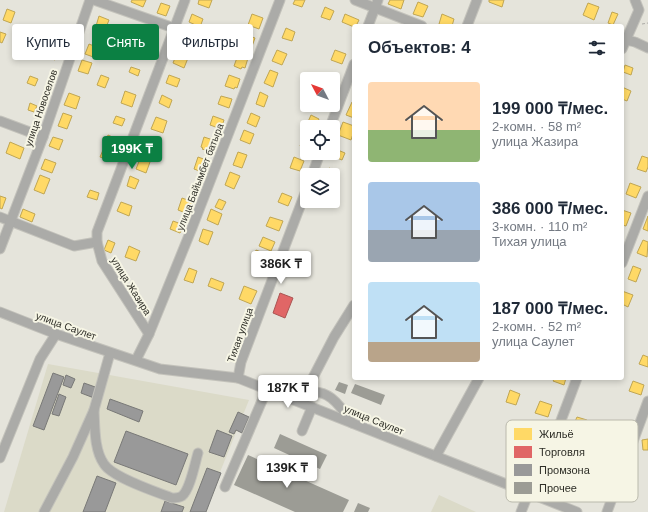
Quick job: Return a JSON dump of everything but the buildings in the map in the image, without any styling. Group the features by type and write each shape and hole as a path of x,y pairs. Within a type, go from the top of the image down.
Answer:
{"street":[{"name":"улица Новоселов","path":"0,249 43,137 90,0"},
{"path":"94,0 167,26"},
{"path":"176,24 185,0"},
{"name":"улица Байымбет батыра","path":"136,360 149,334 192,228 280,0"},
{"path":"355,0 377,4 418,24"},
{"path":"468,24 477,0"},
{"path":"635,0 639,10 625,41 635,42 648,48"},
{"path":"369,24 377,4"},
{"path":"0,217 74,246 96,242 97,232 167,47"},
{"path":"333,120 352,69"},
{"path":"0,121 43,137"},
{"path":"624,258 648,196"},
{"name":"Тихая улица","path":"238,378 241,362 300,206"},
{"name":"улица Жазира","path":"96,242 102,261 149,334"},
{"path":"305,393 334,337 352,308"},
{"name":"улица Саулет","path":"0,312 56,334 160,369 238,378 506,484"},
{"path":"0,458 40,359 56,334"},
{"path":"44,512 73,457 94,410 110,353"},
{"path":"436,456 478,380"},
{"path":"561,420 577,380"},
{"path":"225,487 267,389"},
{"path":"292,399 305,393 322,393 335,399 352,423"},
{"path":"638,427 648,400"},
{"path":"302,431 312,407"},
{"path":"94,410 95,432 99,453 104,464 109,470 134,483 172,498 178,498 182,496 186,490 198,453"},
{"path":"521,512 525,502"},
{"name":"улица Саулет","path":"551,502 577,512"},
{"path":"607,512 611,502"}],"shaded area":[{"path":"48,364 249,400 204,512 4,512"},
{"path":"439,495 476,512 431,512"}]}
